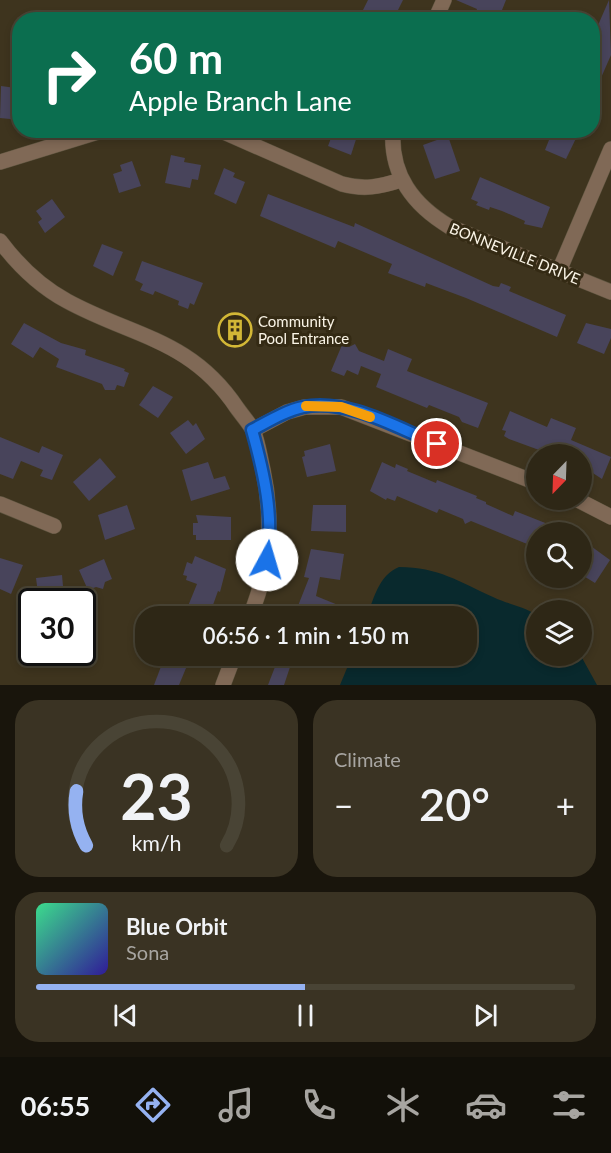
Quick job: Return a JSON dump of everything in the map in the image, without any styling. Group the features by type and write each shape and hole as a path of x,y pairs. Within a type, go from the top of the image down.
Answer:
{"street":[{"path":"0,162 78,138"},
{"path":"237,138 342,184 359,188 377,188 401,180 394,158 393,138"},
{"path":"559,271 611,149"},
{"name":"BONNEVILLE DRIVE","path":"401,180 431,216 450,227 611,292"},
{"path":"0,241 32,276 65,300 155,338 191,360 226,394 252,430 267,489 270,515 269,546 264,575 253,606"},
{"path":"252,430 286,412 305,406 341,407 526,479"},
{"path":"0,504 54,526"},
{"path":"592,507 611,517"},
{"path":"222,685 230,666"}],"water":[{"path":"399,567 413,568 448,576 526,609 526,666 587,666 597,685 340,685 348,666 477,666 477,606 371,606 382,581"}],"building":[{"path":"368,0 403,0 397,12 363,10"},
{"path":"456,0 506,0 501,12 476,12 477,9"},
{"path":"609,0 611,55 600,80 600,21"},
{"path":"1,86 12,87 12,119 0,118"},
{"path":"331,138 356,138 351,155 328,146"},
{"path":"449,138 460,171 435,179 423,145"},
{"path":"550,138 576,138 566,159 545,150"},
{"path":"171,155 185,158 184,162 201,165 198,180 192,179 190,188 165,183"},
{"path":"132,161 141,186 119,193 113,174 122,171 120,165"},
{"path":"224,168 235,173 233,177 245,182 236,204 214,194"},
{"path":"480,177 550,207 542,228 524,224 525,221 502,211 490,207 489,210 476,205 478,202 471,199"},
{"path":"268,194 354,227 355,223 493,286 499,287 501,283 511,287 509,291 566,315 557,337 466,298 426,283 425,287 388,273 392,264 338,241 335,248 260,216"},
{"path":"52,199 65,217 45,233 38,222 42,219 36,211"},
{"path":"102,244 123,252 113,276 93,266"},
{"path":"142,261 203,283 194,305 190,303 188,309 178,305 179,301 155,291 153,295 140,290 143,284 135,280"},
{"name":"Community Pool Entrance","path":"226,317 251,327 244,344 218,334"},
{"path":"24,323 61,343 86,350 85,355 125,369 124,371 129,373 124,387 117,385 115,390 105,390 102,384 56,367 59,359 40,347 33,358 11,344"},
{"path":"586,323 611,329 611,338 604,354 577,343"},
{"path":"355,344 359,351 384,361 388,349 412,359 407,371 488,403 478,428 462,422 459,417 429,405 427,408 376,387 381,374 361,366 358,375 347,370 344,376 331,371 342,345 349,347"},
{"path":"153,386 173,397 158,418 139,405"},
{"path":"510,411 547,427 551,418 576,428 571,440 580,444 526,445 504,436 506,431 502,430"},
{"path":"188,420 193,426 196,423 205,439 186,454 170,433"},
{"path":"0,437 39,453 42,446 63,455 52,480 40,476 43,470 21,461 13,479 0,474"},
{"path":"330,444 336,471 307,477 302,457 305,456 304,451"},
{"path":"592,449 611,457 602,479 592,472"},
{"path":"100,458 116,477 89,501 73,482"},
{"path":"208,462 214,479 225,476 230,489 191,501 182,470"},
{"path":"382,462 395,468 396,464 436,483 437,480 477,496 476,498 486,504 513,516 515,511 543,522 526,522 526,544 471,521 465,524 463,519 439,509 437,513 397,496 395,501 387,498 386,500 370,491"},
{"path":"127,505 135,529 105,540 98,515"},
{"path":"313,505 346,505 346,532 311,531"},
{"path":"196,515 231,517 231,540 196,540 196,535 193,535 193,523 198,523"},
{"path":"592,547 610,560 595,583 592,581"},
{"path":"311,549 344,554 340,580 320,577 316,596 338,606 298,606 309,578 304,577"},
{"path":"195,556 226,569 220,592 218,591 213,606 188,606 197,584 186,580 187,576 183,575 187,562 192,564"},
{"path":"0,558 23,565 11,594 0,589"},
{"path":"104,559 112,579 105,582 103,589 87,588 79,570"},
{"path":"62,575 63,588 37,588 36,578"},
{"path":"161,666 187,666 179,685 154,685"},
{"path":"275,666 290,666 284,685 268,685"}],"slow traffic":[{"path":"306,406 341,407 370,417"}],"place":[{"name":"Community Pool Entrance","path":"235,330"}],"route":[{"path":"267,560 270,515 267,489 252,430 286,412 305,406 341,407 437,444"}]}
